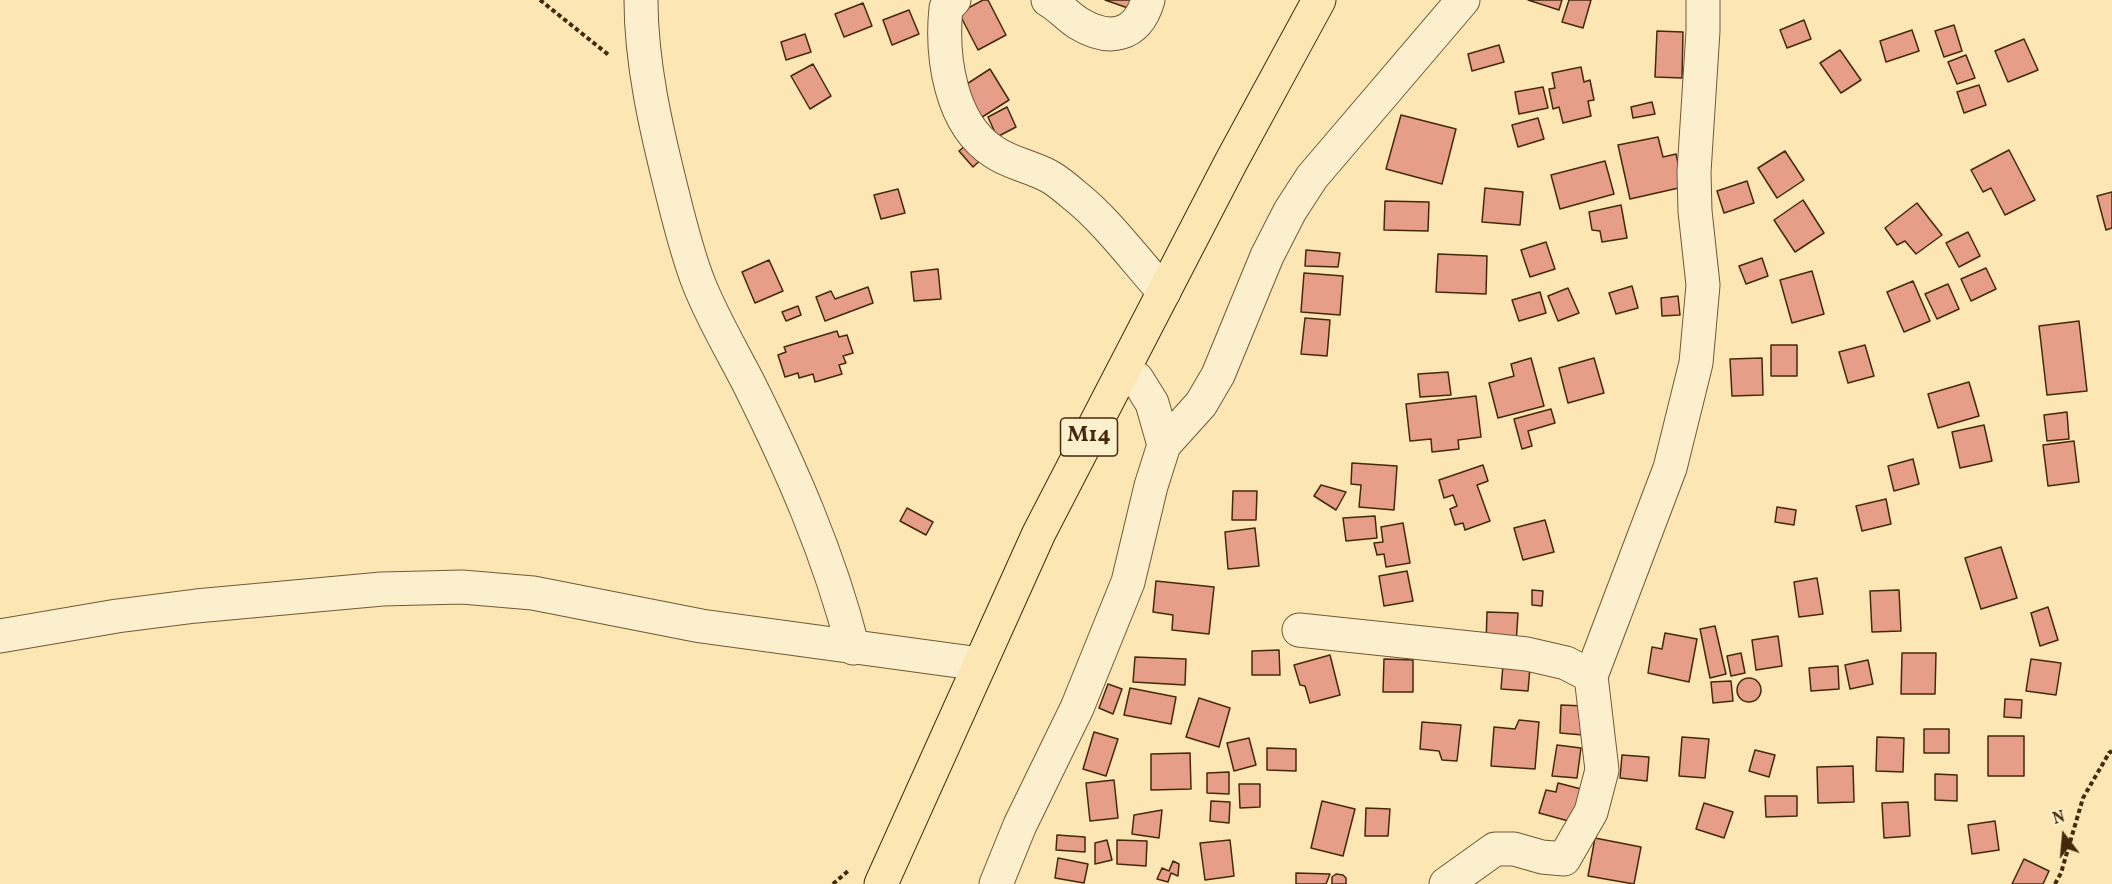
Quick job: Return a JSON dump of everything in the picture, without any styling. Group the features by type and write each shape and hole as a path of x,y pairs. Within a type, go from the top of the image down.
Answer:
{"highway":[{"name":"M14","path":"881,884 1039,534 1319,0"}],"street":[{"path":"641,0 643,37 660,143 698,282 720,332 752,391 814,523 840,598 853,648"},
{"path":"954,0 946,8 943,31 946,65 959,111 969,130 994,152 1052,178 1085,204 1164,292"},
{"path":"1048,0 1077,22 1101,34 1119,34 1136,25 1149,0"},
{"path":"996,884 1020,825 1077,708 1128,582 1150,486 1164,445 1201,404 1218,375 1267,256 1290,211 1312,177 1396,82 1464,0"},
{"path":"1446,884 1495,849 1514,849 1542,857 1563,859 1592,812 1602,770 1591,676 1670,468 1696,363 1702,285 1694,172 1703,0"},
{"path":"1120,377 1137,379 1152,403 1164,445"},
{"path":"0,636 117,616 196,606 382,589 462,586 533,593 701,626 980,664"},
{"path":"1299,630 1527,654 1566,663 1591,676"}],"path":[{"path":"540,0 617,62 649,80"},
{"path":"2055,884 2061,873 2084,798 2111,752"}],"building":[{"path":"983,0 988,0 1006,35 978,50 959,13"},
{"path":"1105,0 1131,0 1128,8"},
{"path":"1528,0 1562,0 1559,10"},
{"path":"1569,0 1591,0 1583,28 1562,22"},
{"path":"863,3 872,26 844,37 835,14"},
{"path":"909,10 919,34 892,45 883,20"},
{"path":"1804,20 1811,39 1787,48 1780,30"},
{"path":"1954,25 1962,51 1944,57 1935,31"},
{"path":"1912,30 1919,51 1886,62 1880,41"},
{"path":"1657,31 1683,32 1682,78 1655,77"},
{"path":"805,34 811,52 786,60 781,42"},
{"path":"2024,39 2038,70 2008,82 1995,51"},
{"path":"1499,45 1504,62 1472,71 1468,54"},
{"path":"1840,50 1861,80 1841,93 1820,63"},
{"path":"1966,55 1975,78 1957,84 1948,62"},
{"path":"813,64 831,96 810,109 791,76"},
{"path":"1581,67 1584,82 1590,80 1594,100 1588,101 1591,116 1563,123 1559,107 1553,109 1549,89 1555,88 1552,73"},
{"path":"990,69 1009,100 979,119 959,89"},
{"path":"1979,85 1986,105 1964,113 1957,92"},
{"path":"1543,87 1548,108 1519,114 1515,92"},
{"path":"1652,102 1655,114 1633,118 1631,107"},
{"path":"1007,107 1016,127 997,137 988,117"},
{"path":"1401,115 1456,129 1442,184 1386,169"},
{"path":"1538,118 1544,139 1518,147 1512,125"},
{"path":"1658,137 1663,157 1676,154 1683,187 1630,199 1618,145"},
{"path":"972,140 985,156 973,167 959,151"},
{"path":"2009,150 2035,200 2005,215 1991,188 1983,192 1971,170"},
{"path":"1785,151 1804,180 1777,198 1758,168"},
{"path":"1605,161 1614,194 1560,209 1551,175"},
{"path":"1747,181 1754,203 1724,213 1717,191"},
{"path":"1485,188 1523,192 1520,225 1482,222"},
{"path":"898,189 905,213 881,219 874,195"},
{"path":"2112,192 2112,228 2106,230 2097,196"},
{"path":"1803,200 1824,233 1795,252 1774,220"},
{"path":"1385,201 1429,202 1428,231 1384,230"},
{"path":"1917,203 1942,235 1916,254 1905,241 1897,245 1885,228"},
{"path":"1621,205 1627,238 1602,242 1600,231 1592,230 1589,212"},
{"path":"1968,232 1980,256 1959,267 1946,243"},
{"path":"1546,242 1555,269 1530,277 1521,250"},
{"path":"1306,250 1340,253 1338,267 1305,266"},
{"path":"1438,254 1487,256 1486,294 1436,292"},
{"path":"1762,258 1768,276 1746,284 1739,266"},
{"path":"769,260 783,291 755,303 742,272"},
{"path":"1986,268 1996,289 1971,301 1961,279"},
{"path":"938,269 941,299 914,301 911,272"},
{"path":"1812,271 1824,314 1792,323 1780,280"},
{"path":"1304,273 1343,276 1340,315 1301,312"},
{"path":"1913,281 1930,321 1904,332 1887,292"},
{"path":"1948,284 1959,309 1937,319 1925,294"},
{"path":"1632,286 1638,308 1616,314 1609,293"},
{"path":"868,287 873,303 825,321 816,297 831,291 835,299"},
{"path":"1568,288 1579,313 1558,321 1548,296"},
{"path":"1540,292 1546,313 1519,321 1512,300"},
{"path":"1678,296 1680,315 1662,316 1661,298"},
{"path":"798,306 801,315 786,321 782,312"},
{"path":"1305,318 1330,320 1327,356 1301,354"},
{"path":"2079,321 2087,391 2047,395 2039,326"},
{"path":"837,331 839,337 847,335 853,353 843,356 846,363 839,365 842,374 815,382 813,374 799,378 798,373 785,377 778,355 786,352 784,347"},
{"path":"1771,345 1797,345 1797,376 1771,376"},
{"path":"1865,345 1874,376 1848,383 1839,352"},
{"path":"1531,358 1544,406 1498,418 1489,383 1514,376 1511,364"},
{"path":"1594,358 1604,393 1568,403 1559,368"},
{"path":"1762,358 1763,395 1732,396 1730,359"},
{"path":"1448,372 1451,395 1420,397 1418,374"},
{"path":"1969,382 1979,416 1938,428 1928,394"},
{"path":"1476,396 1481,437 1458,440 1459,449 1432,452 1431,439 1410,441 1406,404"},
{"path":"1551,409 1555,423 1528,431 1532,446 1522,449 1514,419"},
{"path":"2067,412 2069,439 2047,441 2044,415"},
{"path":"1984,425 1992,461 1960,468 1952,432"},
{"path":"2074,441 2079,482 2048,486 2043,445"},
{"path":"1913,459 1919,484 1894,491 1888,466"},
{"path":"1352,463 1397,466 1394,510 1359,507 1361,485 1351,484"},
{"path":"1483,465 1488,481 1477,485 1490,521 1465,530 1463,523 1455,525 1450,509 1457,506 1453,495 1444,498 1439,480"},
{"path":"1321,485 1346,492 1336,510 1314,496"},
{"path":"1233,491 1257,491 1256,520 1232,520"},
{"path":"1886,499 1891,524 1862,531 1856,506"},
{"path":"1777,507 1796,510 1794,525 1775,522"},
{"path":"907,508 933,522 926,535 900,521"},
{"path":"1375,516 1377,538 1346,541 1343,518"},
{"path":"1545,520 1554,552 1523,560 1514,528"},
{"path":"1403,523 1410,563 1386,567 1384,554 1377,555 1374,543 1383,542 1381,527"},
{"path":"1255,528 1259,566 1228,569 1225,532"},
{"path":"2001,547 2017,598 1981,609 1965,558"},
{"path":"1407,571 1413,601 1384,606 1379,576"},
{"path":"1817,578 1823,614 1799,617 1794,582"},
{"path":"1156,581 1214,587 1209,634 1172,630 1173,615 1153,612"},
{"path":"1532,590 1543,591 1542,606 1532,605"},
{"path":"1899,590 1901,631 1872,632 1870,591"},
{"path":"2048,607 2058,640 2040,646 2031,613"},
{"path":"1487,612 1518,613 1516,644 1486,643"},
{"path":"1715,626 1726,674 1710,678 1700,629"},
{"path":"1665,633 1697,639 1689,682 1648,673 1652,647 1662,649"},
{"path":"1778,636 1782,666 1756,670 1752,640"},
{"path":"1279,650 1280,675 1252,675 1252,651"},
{"path":"1741,653 1745,673 1731,676 1727,656"},
{"path":"1902,653 1936,653 1935,694 1901,694"},
{"path":"1330,655 1340,695 1310,703 1305,686 1300,685 1294,665"},
{"path":"1135,657 1186,659 1185,685 1133,682"},
{"path":"1384,659 1413,660 1413,692 1383,692"},
{"path":"2031,659 2061,663 2056,695 2026,691"},
{"path":"1868,660 1873,684 1850,689 1845,665"},
{"path":"1503,665 1530,667 1528,691 1501,689"},
{"path":"1838,666 1839,689 1811,691 1809,668"},
{"path":"1749,678 1754,679 1760,685 1760,695 1754,701 1749,702 1744,701 1738,695 1737,690 1738,685 1744,679"},
{"path":"1731,681 1733,701 1713,703 1711,682"},
{"path":"1108,684 1122,689 1113,714 1099,708"},
{"path":"1130,688 1176,697 1171,724 1124,715"},
{"path":"1199,698 1230,708 1219,747 1186,737"},
{"path":"2005,699 2022,700 2021,718 2004,717"},
{"path":"1561,705 1585,706 1583,735 1560,733"},
{"path":"1519,720 1539,722 1535,769 1491,766 1494,727 1515,729"},
{"path":"1422,722 1461,725 1457,761 1442,760 1439,751 1420,749"},
{"path":"1924,729 1949,729 1949,753 1924,753"},
{"path":"1094,732 1118,739 1106,776 1083,769"},
{"path":"1988,736 2024,736 2024,776 1988,776"},
{"path":"1682,737 1709,739 1705,778 1679,776"},
{"path":"1877,737 1904,738 1903,772 1876,771"},
{"path":"1249,738 1256,765 1234,771 1227,743"},
{"path":"1557,745 1581,748 1577,778 1552,776"},
{"path":"1267,748 1296,749 1296,771 1267,770"},
{"path":"1755,750 1775,755 1769,777 1749,771"},
{"path":"1190,753 1191,789 1151,790 1151,754"},
{"path":"1622,755 1649,757 1647,781 1620,778"},
{"path":"1853,766 1854,802 1818,803 1817,767"},
{"path":"1229,772 1229,794 1207,793 1207,773"},
{"path":"1935,774 1957,775 1957,801 1935,800"},
{"path":"1114,780 1118,818 1090,821 1086,783"},
{"path":"1558,783 1585,790 1576,823 1539,813 1546,790 1556,792"},
{"path":"1239,784 1260,784 1260,807 1240,808"},
{"path":"1765,796 1797,796 1797,816 1766,817"},
{"path":"1211,801 1230,802 1229,823 1210,821"},
{"path":"1322,801 1355,809 1343,856 1311,848"},
{"path":"1908,802 1910,836 1884,838 1882,803"},
{"path":"1704,803 1733,812 1724,838 1696,829"},
{"path":"1366,808 1390,809 1388,836 1365,836"},
{"path":"1162,810 1159,838 1132,834 1134,815"},
{"path":"1995,821 1999,850 1972,854 1968,825"},
{"path":"1057,835 1085,837 1085,852 1056,850"},
{"path":"1595,838 1641,847 1634,884 1588,876"},
{"path":"1107,840 1112,860 1095,864 1095,843"},
{"path":"1117,840 1147,841 1146,866 1117,864"},
{"path":"1230,840 1234,876 1205,880 1200,843"},
{"path":"1058,858 1088,864 1084,883 1055,878"},
{"path":"2024,859 2049,871 2043,884 2012,884"},
{"path":"1173,861 1179,864 1178,876 1171,873 1168,882 1157,879 1162,868 1169,871"},
{"path":"1296,873 1330,874 1326,884 1296,884"},
{"path":"1336,874 1346,878 1346,884 1332,884 1332,877"}]}
